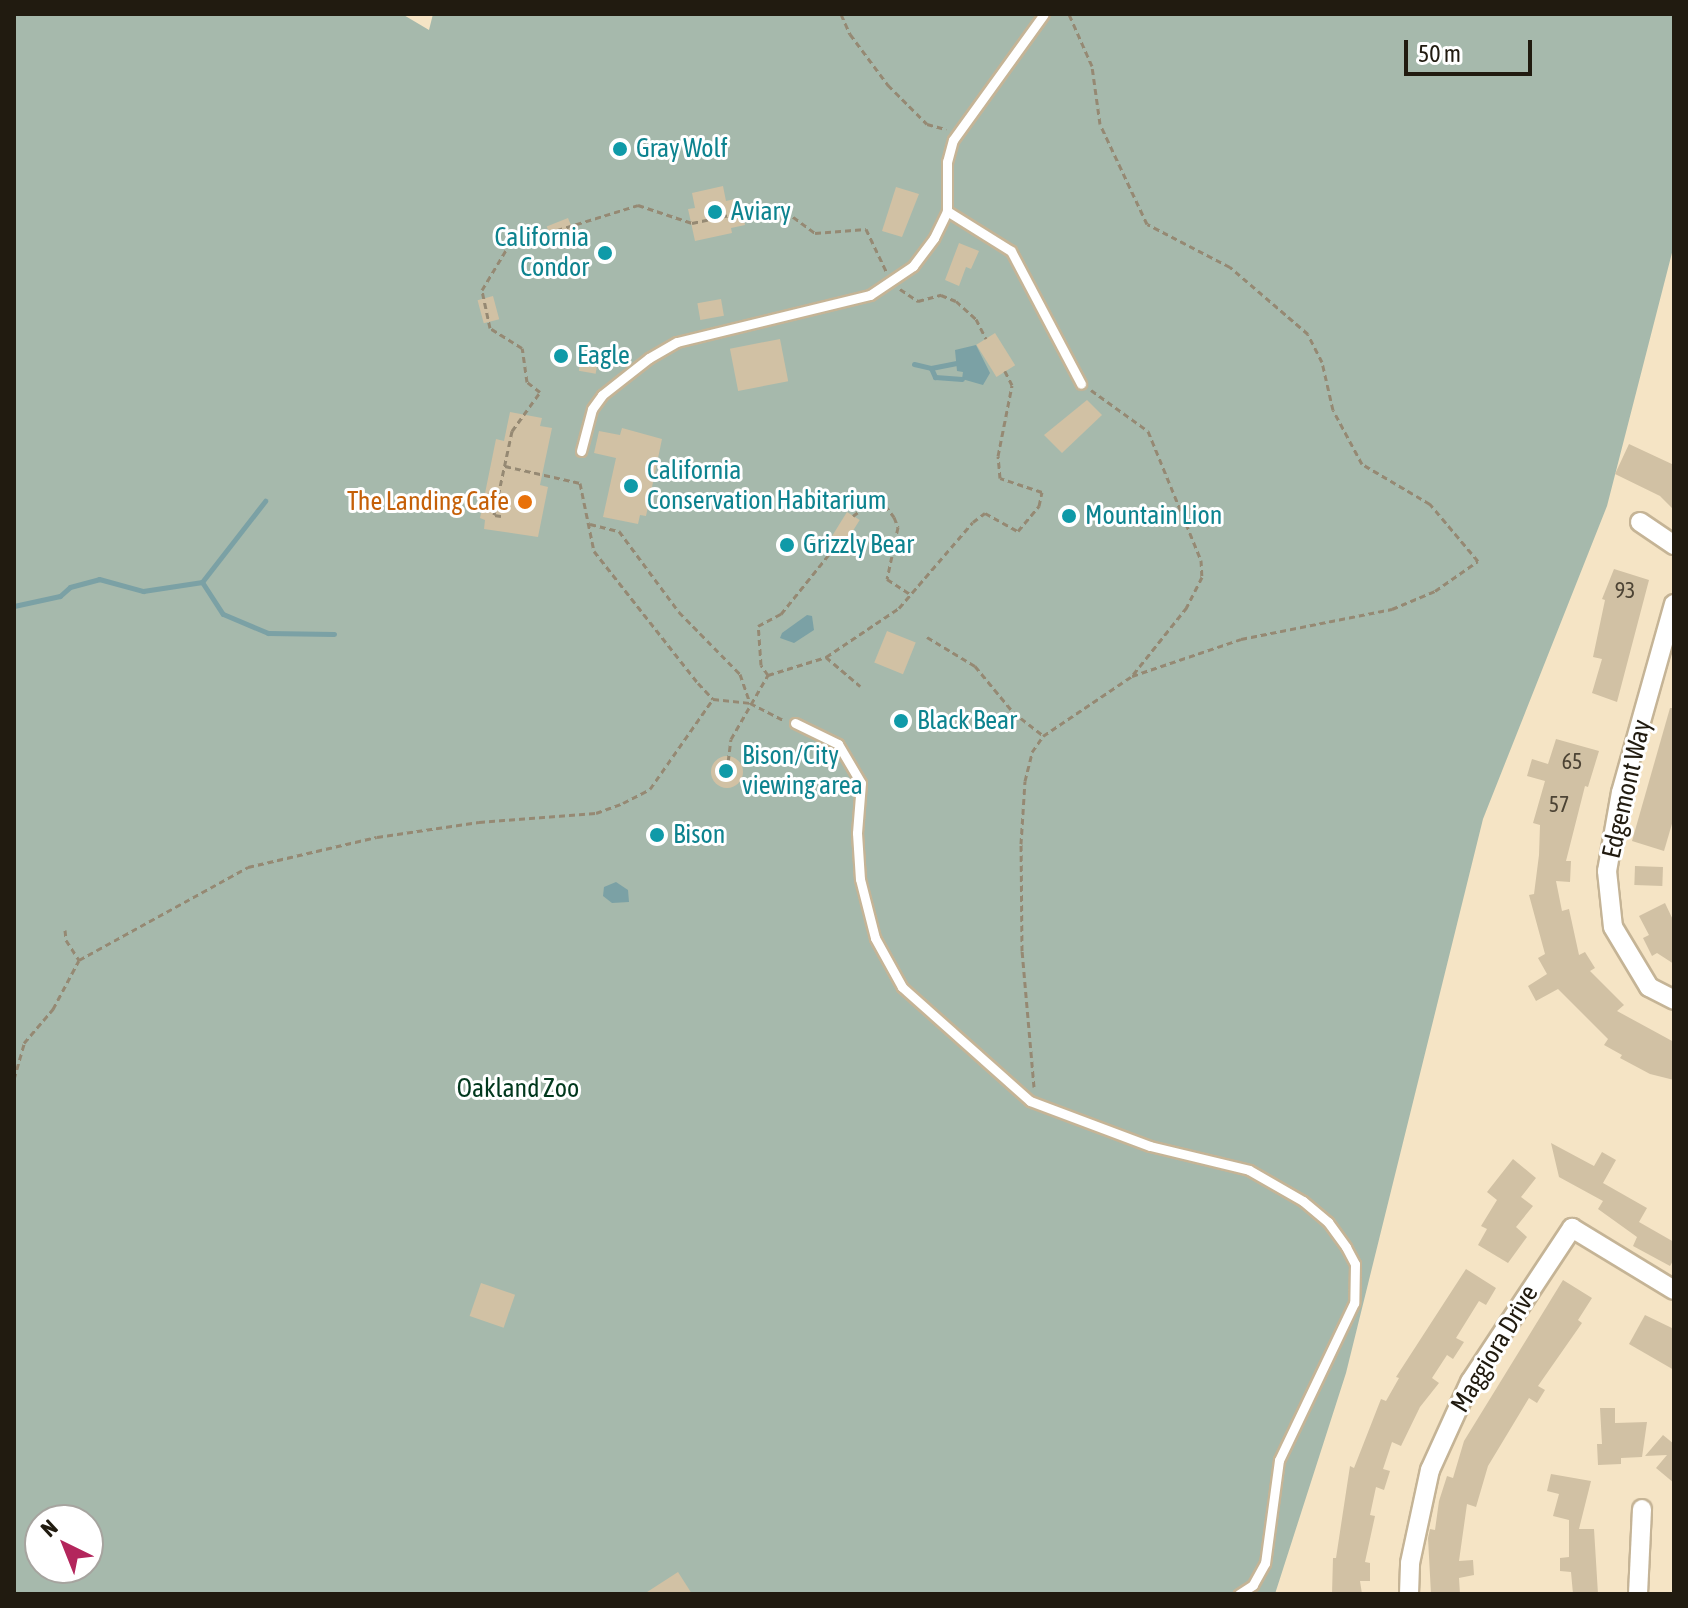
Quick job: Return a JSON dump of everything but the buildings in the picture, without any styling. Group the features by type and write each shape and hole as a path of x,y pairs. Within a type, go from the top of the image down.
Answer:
{"street":[{"path":"1640,522 1674,545"},
{"name":"Edgemont Way","path":"1674,604 1621,792 1607,871 1613,927 1649,987 1674,1000"},
{"name":"Maggiora Drive","path":"1409,1594 1410,1563 1430,1470 1470,1382 1572,1228 1674,1290"},
{"path":"1638,1594 1642,1509"}],"lane":[{"path":"581,451 592,409 602,395 649,358 677,342 857,298 892,282 921,256 947,211 947,162 958,132 1044,14"},
{"path":"947,211 1011,251 1081,384"},
{"path":"795,723 838,744 861,783 857,833 860,879 875,938 886,964 902,987 1017,1092 1035,1103 1150,1146 1249,1170 1277,1184 1328,1222 1355,1264 1354,1303 1343,1332 1288,1434 1279,1460 1265,1563 1253,1585 1239,1594"}],"path":[{"path":"841,14 850,34 888,85 927,124 958,132"},
{"path":"1035,1103 1022,951 1021,844 1025,781 1032,752 1043,736 1132,676 1241,639 1392,609 1435,591 1478,561 1430,504 1362,464 1333,410 1316,346 1302,328 1230,267 1147,224 1100,124 1092,66 1069,14"},
{"path":"501,516 494,515 512,431 540,392 527,382 522,348 490,328 482,290 509,245 638,205 692,223 777,205 815,233 866,229 892,282 918,301 941,295 956,301 976,319 986,339"},
{"path":"727,771 731,739 768,675 826,657 899,608 973,522 985,513 1018,531 1039,506 1042,492 1000,478 998,456 1012,385 1005,371"},
{"path":"1081,384 1148,431 1201,560 1202,577 1187,607 1132,676"},
{"path":"505,466 580,483 594,551 713,699 750,703 795,723"},
{"path":"853,516 871,502 885,505 898,527 887,579 912,594"},
{"path":"588,524 619,531 679,612 740,674 750,703"},
{"path":"768,675 761,665 758,626 781,614 838,543"},
{"path":"927,637 975,666 1013,712 1043,736"},
{"path":"826,657 860,686"},
{"path":"14,1079 24,1043 53,1009 79,960 248,867 377,837 479,822 596,813 650,789 713,699"},
{"path":"65,930 66,940 79,960"}],"green space":[{"name":"Oakland Zoo","path":"14,14 402,14 429,30 433,14 1674,14 1674,245 1607,506 1483,819 1346,1373 1275,1594 14,1594"}],"water":[{"path":"976,345 990,373 983,385 962,379 963,372 957,371 955,350"},
{"path":"807,615 812,616 814,630 794,643 780,638 782,633"},
{"path":"616,882 628,890 629,902 612,903 603,896 604,887"}],"waterway":[{"path":"914,364 931,368 957,363"},
{"path":"931,368 935,377 962,379"},
{"path":"202,582 265,501"},
{"path":"14,606 60,596 70,587 99,579 143,591 202,582 223,614 268,633 334,634"}],"place":[{"name":"Gray Wolf","path":"620,149"},
{"name":"Aviary","path":"715,212"},
{"name":"California Condor","path":"605,253"},
{"name":"Eagle","path":"561,356"},
{"name":"California Conservation Habitarium","path":"631,486"},
{"name":"The Landing Cafe","path":"525,502"},
{"name":"Mountain Lion","path":"1069,516"},
{"name":"Grizzly Bear","path":"787,545"},
{"name":"Black Bear","path":"901,721"},
{"name":"Bison/City viewing area","path":"726,771"},
{"name":"Bison","path":"657,835"}]}
